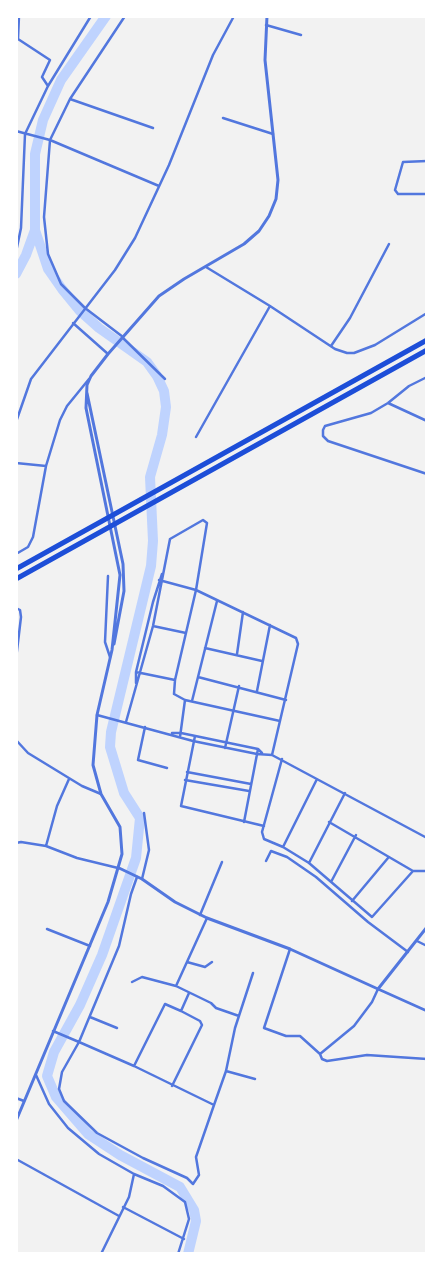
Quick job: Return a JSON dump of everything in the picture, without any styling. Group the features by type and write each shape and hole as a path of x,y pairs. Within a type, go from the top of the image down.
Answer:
{"highway":[{"path":"16,569 427,340"},
{"path":"16,578 427,350"}],"street":[{"path":"19,16 18,39 22,44 50,60 42,77 48,86"},
{"path":"125,16 70,100 48,139 44,230 47,247 59,281 84,309 121,338 165,379"},
{"path":"16,422 31,379 115,270 135,238 159,186 213,55 234,16"},
{"path":"16,554 28,547 33,537 46,466 63,413 121,338 159,296 254,237 269,216 278,190 265,60 265,25 267,16"},
{"path":"16,252 21,228 26,134 48,86 90,17"},
{"path":"265,25 301,35"},
{"path":"70,100 153,128"},
{"path":"222,118 273,134"},
{"path":"16,131 48,139 159,186"},
{"path":"427,161 403,162 395,190 398,194 427,194"},
{"path":"331,346 350,318 389,244"},
{"path":"206,267 340,352 357,352 382,341 427,312"},
{"path":"196,437 270,306"},
{"path":"74,322 109,353"},
{"path":"16,1120 90,946 119,868 122,854 122,833 100,794 93,764 97,715 112,650 120,587 119,563 86,402 91,376"},
{"path":"427,377 409,386 388,403 371,413 325,426 323,436 328,441 427,474"},
{"path":"87,393 124,564 124,592 116,624"},
{"path":"388,403 427,421"},
{"path":"18,463 46,466"},
{"path":"136,684 136,672 164,572 170,538 205,520 207,524 196,590 175,680 174,694 185,700 280,721"},
{"path":"108,576 105,642 110,657"},
{"path":"161,581 196,590 295,636 298,642 272,754"},
{"path":"126,722 153,626 161,581"},
{"path":"192,701 217,601"},
{"path":"16,608 20,610 21,617 16,659"},
{"path":"237,654 243,612"},
{"path":"148,625 186,633"},
{"path":"257,691 270,625"},
{"path":"205,648 262,661"},
{"path":"136,672 175,680"},
{"path":"198,677 239,686 286,700"},
{"path":"225,748 239,686"},
{"path":"180,738 185,700"},
{"path":"97,715 144,728 180,733 258,749 262,753"},
{"path":"144,728 138,761 167,768"},
{"path":"170,733 180,738 225,748 257,754 272,754 427,838"},
{"path":"194,736 180,804 182,807 264,826"},
{"path":"16,740 22,748 70,779 100,794"},
{"path":"244,822 258,749"},
{"path":"282,759 262,834 264,839 283,847 309,863 370,916 374,917 413,871"},
{"path":"187,772 250,784"},
{"path":"46,846 57,806 70,779"},
{"path":"283,847 317,779"},
{"path":"185,780 249,791"},
{"path":"225,787 226,780"},
{"path":"309,863 345,793"},
{"path":"142,879 149,850 144,813"},
{"path":"329,822 356,835 388,858 413,871 427,871"},
{"path":"331,882 356,835"},
{"path":"17,842 46,846 77,858 124,870 142,879 175,902 200,915 290,949 427,1012"},
{"path":"266,861 271,851 287,857 316,877 368,922 408,952"},
{"path":"352,901 388,858"},
{"path":"200,915 222,862"},
{"path":"136,876 119,946 90,1018 59,1080 59,1092 64,1101 97,1133 143,1158 187,1178 193,1184 199,1175 196,1157 226,1071 239,1016 253,973"},
{"path":"176,986 207,918"},
{"path":"321,1056 354,1026 372,1002 378,989 427,927"},
{"path":"47,929 90,946"},
{"path":"417,941 427,946"},
{"path":"290,949 264,1028 286,1036 300,1036 321,1056 330,1061 381,1054 427,1059"},
{"path":"187,962 205,967 212,962"},
{"path":"132,982 142,977 176,986 216,1008 239,1016"},
{"path":"181,1011 189,992"},
{"path":"134,1066 165,1004 181,1011 202,1024 172,1086"},
{"path":"90,1018 117,1028"},
{"path":"54,1031 134,1066 214,1105"},
{"path":"226,1071 255,1078"},
{"path":"35,1074 49,1104 68,1128 98,1154 134,1174 163,1186 185,1202 189,1219 184,1240 178,1254"},
{"path":"16,1098 24,1101"},
{"path":"16,1159 119,1216"},
{"path":"101,1254 129,1197 134,1174"},
{"path":"124,1208 184,1240"}],"waterway":[{"path":"106,16 61,80 43,120 35,154 35,230 48,269 62,289 80,311 99,328 147,362 157,376 164,391 166,407 162,435 150,477 153,541 151,566 111,732 110,747 124,793 140,818 136,858 102,955 80,1005 54,1052 47,1076 56,1097 88,1134 120,1155 180,1187 194,1210 196,1221 188,1254"},
{"path":"16,274 26,255 35,230"}]}
